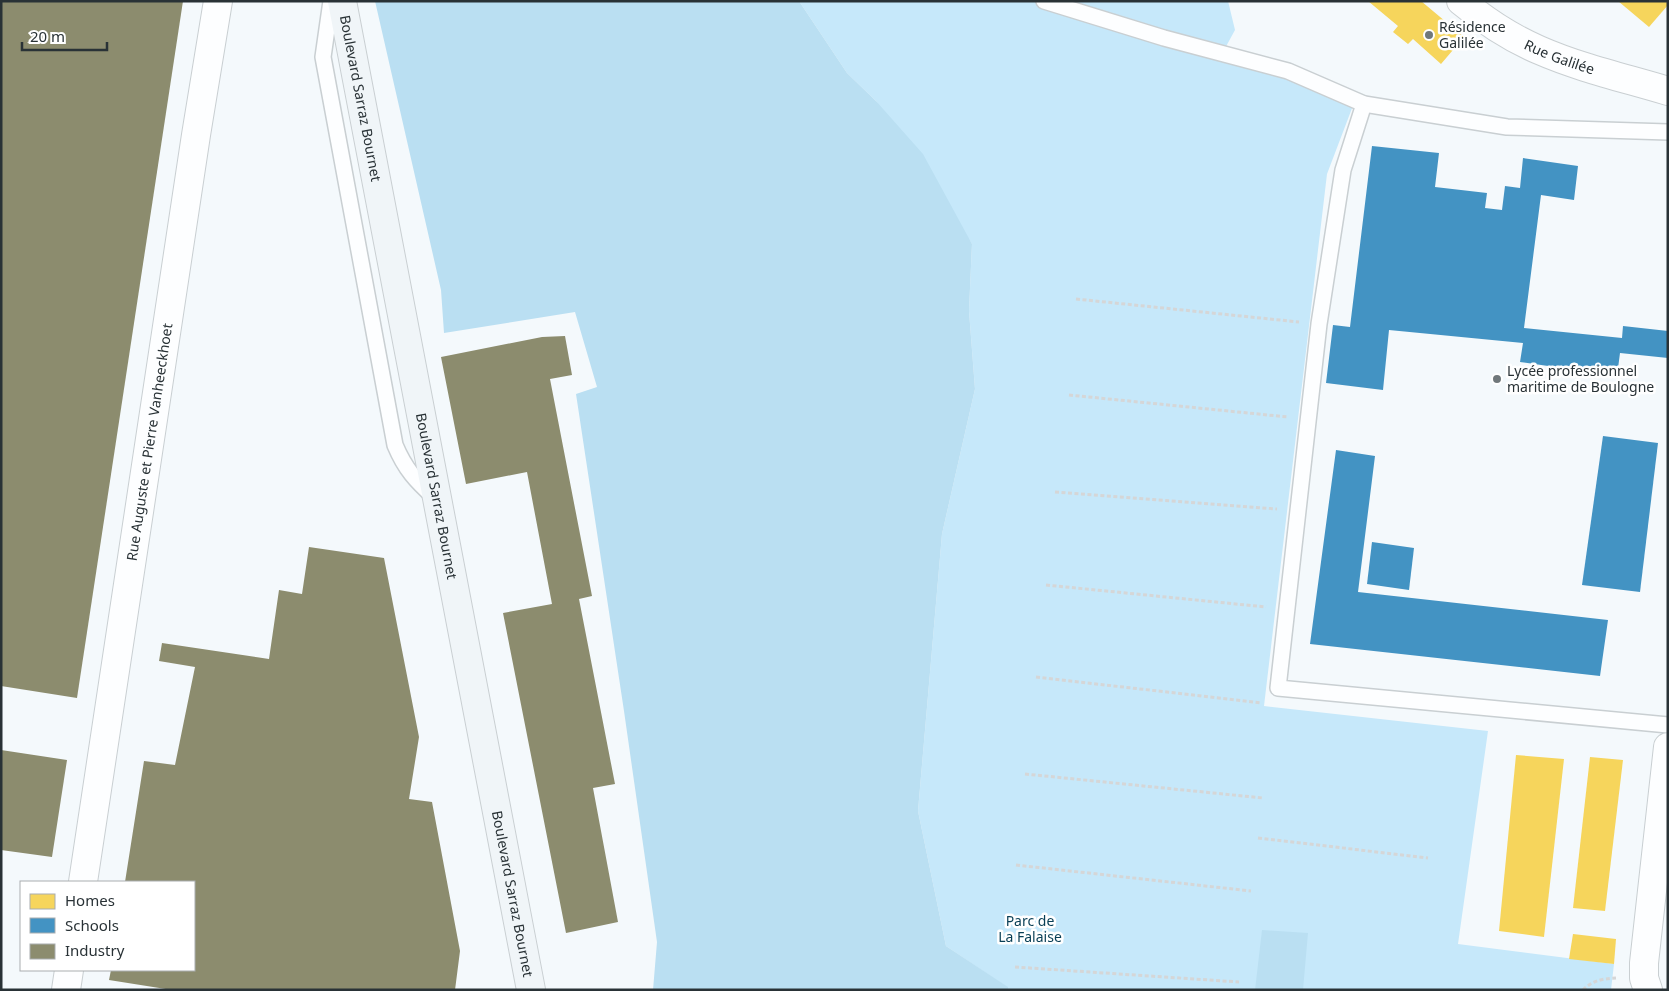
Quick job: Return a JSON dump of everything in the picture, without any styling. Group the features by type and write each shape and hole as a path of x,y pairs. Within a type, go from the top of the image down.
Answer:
{"street":[{"name":"Rue Auguste et Pierre Vanheeckhoet","path":"83,881 218,1"},
{"name":"Boulevard Sarraz Bournet","path":"342,1 531,990"},
{"name":"Rue Galilée","path":"1461,1 1513,37 1538,50 1668,91"},
{"path":"1646,984 1644,963 1649,908 1664,811 1668,747"},
{"path":"66,990 69,971"}],"lane":[{"path":"331,1 323,57 395,445 407,470 436,498"},
{"path":"1044,1 1164,38 1288,71 1364,104 1528,129 1668,132"},
{"path":"1364,104 1343,170 1319,324 1278,688 1668,725"}],"path":[{"path":"1076,299 1319,324"},
{"path":"1069,395 1309,419"},
{"path":"1055,492 1298,510"},
{"path":"1046,585 1286,609"},
{"path":"1036,677 1266,703"},
{"path":"1025,774 1263,798"},
{"path":"1258,838 1428,858"},
{"path":"1016,865 1251,890"},
{"path":"1015,967 1239,982"},
{"path":"1583,990 1591,982 1604,978 1646,984"}],"green space":[{"name":"Parc de La Falaise","path":"799,1 1228,1 1235,30 1223,52 1354,103 1327,174 1264,706 1488,731 1458,944 1614,964 1611,990 1008,990 1007,987 946,946 918,811 942,534 975,389 969,311 972,244 876,101 847,73"}],"shaded area":[{"path":"375,1 799,1 847,73 876,101 923,154 972,244 969,311 975,389 942,534 918,811 946,946 1008,987 1008,990 653,990 657,942 576,394 597,387 575,312 444,333 441,290"},
{"path":"1262,930 1308,933 1303,990 1255,990"}],"building: Homes":[{"name":"Résidence Galilée","path":"1368,1 1421,1 1464,37 1441,64 1413,39 1408,44 1393,32 1398,26"},
{"path":"1618,1 1666,1 1668,5 1649,27"},
{"path":"1516,755 1564,759 1544,937 1499,931"},
{"path":"1590,757 1623,760 1605,911 1573,908"},
{"path":"1573,934 1616,939 1614,964 1569,959"}],"building: Schools":[{"path":"1372,146 1439,153 1435,187 1487,193 1485,208 1502,210 1505,186 1520,188 1523,158 1578,166 1574,200 1541,195 1524,328 1622,338 1623,326 1668,331 1668,358 1620,353 1617,376 1520,362 1523,343 1389,330 1383,390 1326,383 1333,325 1350,327"},
{"path":"1603,436 1658,443 1640,592 1582,585"},
{"path":"1336,450 1375,456 1358,592 1608,620 1600,676 1310,644"},
{"path":"1372,542 1414,548 1409,590 1367,584"}],"building: Industry":[{"path":"1,1 183,1 77,698 1,686"},
{"path":"565,336 572,375 550,379 592,596 579,599 615,784 593,788 618,922 566,933 503,613 552,604 527,472 466,484 441,357 542,337"},
{"path":"309,547 384,558 419,737 409,799 432,802 460,951 455,990 172,990 109,980 111,971 195,971 195,881 125,881 144,761 175,765 195,667 159,661 162,643 269,659 279,590 302,594"},
{"path":"1,750 67,760 52,857 1,850"}],"place":[{"name":"Résidence Galilée","path":"1429,35"},
{"name":"Lycée professionnel maritime de Boulogne","path":"1497,379"}]}
